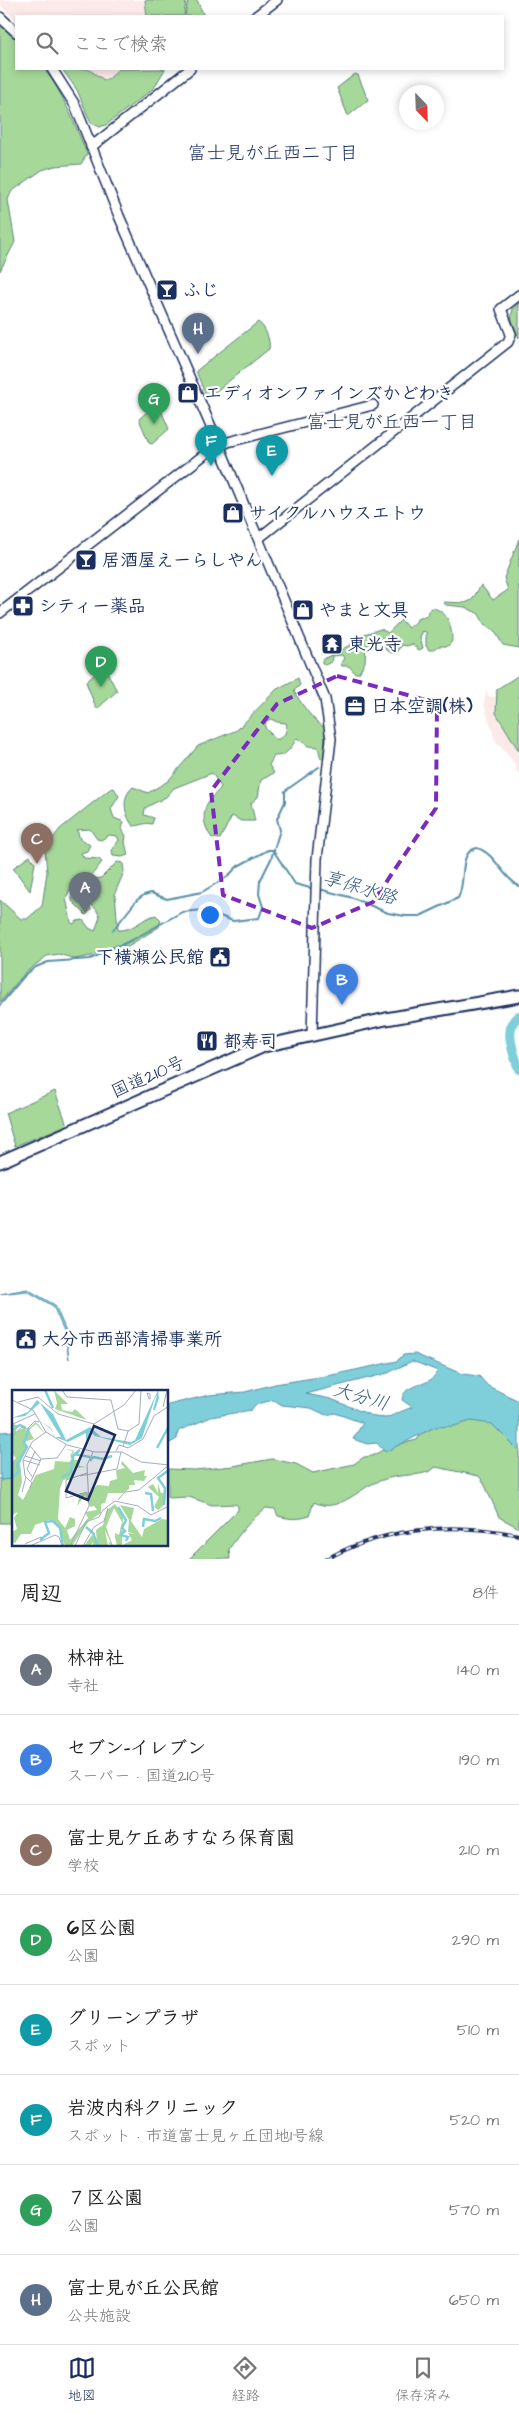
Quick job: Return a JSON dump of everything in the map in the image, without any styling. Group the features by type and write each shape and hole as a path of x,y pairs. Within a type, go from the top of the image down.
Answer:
{"highway":[{"name":"国道210号","path":"0,1162 250,1051 268,1045 400,1016 519,996"}],"street":[{"path":"257,15 277,0"},
{"path":"0,17 15,31"},
{"path":"53,70 72,98 119,216 259,538 321,688 330,728 330,760 317,859 312,1035"},
{"path":"91,147 189,70"},
{"path":"259,538 508,342 511,334 501,309 519,295"},
{"path":"0,613 219,445 373,405"}],"highlighted area":[{"path":"337,676 437,703 436,808 373,902 312,928 223,895 211,791 277,704"}],"shaded area":[{"path":"0,0 145,0 146,15 15,15 15,19 0,5"},
{"path":"89,70 117,70 110,78 104,80"},
{"path":"519,675 519,777 513,761 495,740 484,705 486,689 489,697 496,697 495,691"}],"green space":[{"path":"145,0 186,0 184,15 147,15"},
{"path":"188,0 197,0 204,15 185,15"},
{"path":"0,23 15,38 15,70 45,70 63,99 87,154 81,164 55,166 42,170 11,192 8,200 15,242 0,271"},
{"path":"63,70 89,70 104,80 110,78 117,70 164,70 154,88 106,125 100,127 91,123 77,90"},
{"path":"355,74 358,75 368,100 348,116 337,88"},
{"path":"519,303 519,338 513,323 512,311"},
{"path":"258,322 267,334 269,349 210,396 206,396 196,371"},
{"path":"156,404 159,405 169,429 152,444 149,443 139,419"},
{"path":"519,539 519,648 503,645 494,630 484,624 479,614 465,607 446,605 443,602 465,603 472,600 481,585 493,600 508,590 504,578"},
{"path":"432,608 442,612 448,620 452,641 448,646 439,646 429,650 426,646 426,632 423,631 420,637 423,648 419,650 412,644 402,645 397,653 393,653 388,651 380,642 366,645 365,662 359,673 355,673 349,666 342,666 341,663 344,658 342,655 332,656 331,662 325,665 322,663 322,660 350,645 364,634 381,629 388,633 401,620 408,628 417,619 427,616 428,611"},
{"path":"104,666 117,691 96,708 86,682"},
{"path":"519,675 519,751 496,713 497,689"},
{"path":"298,678 300,685 294,691 313,718 325,727 324,757 321,759 318,747 308,746 297,738 286,753 274,756 269,765 274,773 261,780 258,797 251,803 255,821 241,821 232,816 220,839 212,838 204,819 207,804 221,787 212,773 174,788 166,797 145,808 144,815 154,818 152,824 147,823 133,826 126,811 125,801 133,787 148,793 168,781 198,746 237,730 277,689","holes":["271,719 286,723 287,726 285,734 279,739 276,739 265,728 266,721"]},
{"path":"114,788 119,796 111,809 114,818 124,822 122,829 126,836 125,842 128,855 122,857 113,856 112,850 119,840 117,836 109,835 101,840 97,839 90,829 77,830 80,839 90,845 87,851 81,853 84,858 99,859 102,862 88,880 101,878 117,862 123,863 124,872 115,893 118,930 124,930 156,915 161,920 159,927 128,946 117,945 91,956 75,959 59,954 47,956 25,973 0,1002 0,900 21,919 27,919 42,906 47,872 45,849 60,829 110,789","holes":["72,885 72,901 86,915 91,910 88,902 96,909 100,917 95,931 89,928 83,920 73,924 71,922 66,898"]},
{"path":"30,856 35,863 30,891 13,868"},
{"path":"55,1091 67,1125 15,1146 5,1113"},
{"path":"486,1418 519,1447 519,1528 499,1517 479,1476 436,1467 423,1473 380,1481 336,1504 321,1505 314,1502 309,1516 305,1517 294,1519 282,1517 278,1516 275,1509 266,1508 250,1522 233,1543 229,1549 230,1559 189,1559 238,1510 238,1506 235,1504 212,1505 189,1497 169,1498 169,1469 195,1470 272,1459 296,1464 313,1473 354,1464 364,1457 372,1456 390,1446 417,1440 422,1432 438,1423"},
{"path":"8,1477 12,1481 12,1523 0,1523 0,1478"}],"water":[{"path":"27,1289 55,1305 66,1331 69,1359 64,1331 53,1306 27,1291 0,1294"},
{"path":"415,1354 462,1374 479,1376 488,1386 519,1401 519,1451 492,1424 471,1421 454,1426 435,1427 385,1452 377,1443 367,1444 353,1439 363,1423 335,1413 326,1415 311,1408 282,1405 274,1400 256,1404 251,1410 211,1417 178,1431 177,1439 169,1443 169,1405 209,1395 245,1392 275,1384 332,1375 397,1361 403,1355","holes":["412,1361 438,1371 431,1379 409,1389 403,1395 402,1400 412,1407 386,1418 375,1417 331,1399 306,1394 388,1373"]},
{"path":"12,1431 12,1479 0,1480 0,1432"}],"waterway":[{"name":"享保水路","path":"0,1005 25,975 36,967 48,962 90,959 132,940 182,912 204,910 233,921 259,918 263,907 259,894 260,881 271,859 280,830 277,819 285,802 285,791 319,767"},
{"name":"享保水路","path":"319,889 353,898 388,913 420,916 458,898 461,891 467,855 477,848 489,855 508,877 519,886"},
{"name":"享保水路","path":"113,930 137,900 144,895 151,893 167,899 202,892 227,877 238,866 268,850 273,850 295,884 314,889"},
{"path":"519,1016 514,1021 510,1034 512,1049 519,1069"}],"railway":[{"path":"326,1559 372,1540 420,1530 444,1528 469,1529 519,1535"}],"place":[{"name":"ふじ","path":"167,290"},
{"name":"富士見が丘公民館","path":"198,354"},
{"name":"エディオンファインズかどわき","path":"188,393"},
{"name":"７区公園","path":"154,424"},
{"name":"岩波内科クリニック","path":"211,466"},
{"name":"グリーンプラザ","path":"272,476"},
{"name":"サイクルハウスエトウ","path":"233,513"},
{"name":"居酒屋えーらしやん","path":"86,560"},
{"name":"シティー薬品","path":"23,606"},
{"name":"やまと文具","path":"303,610"},
{"name":"東光寺","path":"332,644"},
{"name":"6区公園","path":"101,687"},
{"name":"日本空調(株)","path":"355,706"},
{"name":"富士見ケ丘あすなろ保育園","path":"37,864"},
{"name":"林神社","path":"85,913"},
{"name":"下横瀬公民館","path":"220,957"},
{"name":"セブン-イレブン","path":"342,1005"},
{"name":"都寿司","path":"207,1041"},
{"name":"大分市西部清掃事業所","path":"26,1339"}],"district":[{"name":"富士見が丘西二丁目","path":"273,153"},
{"name":"富士見が丘西一丁目","path":"392,422"}],"water label":[{"name":"大分川","path":"361,1397"}]}
